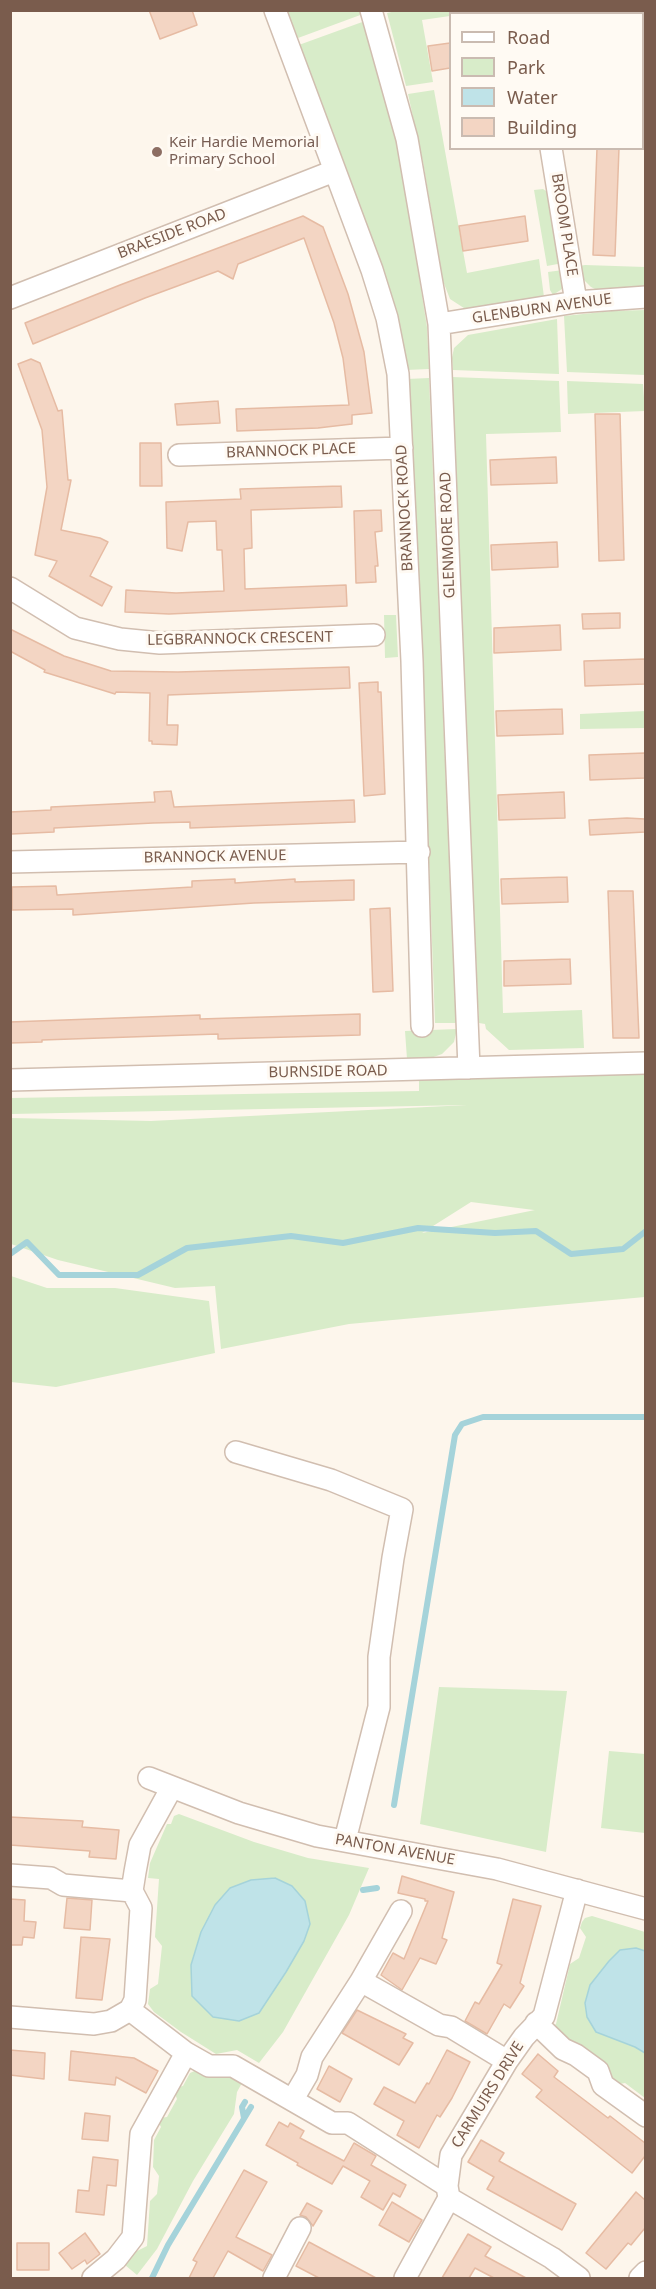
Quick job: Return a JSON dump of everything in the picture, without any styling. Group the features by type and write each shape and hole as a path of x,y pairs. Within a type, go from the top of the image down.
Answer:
{"street":[{"name":"BRANNOCK ROAD","path":"274,10 372,270 387,318 398,374 412,661 422,1026"},
{"name":"GLENMORE ROAD","path":"371,10 407,139 439,324 469,1068"},
{"name":"BROOM PLACE","path":"551,150 576,302"},
{"name":"BRAESIDE ROAD","path":"10,298 334,171"},
{"name":"GLENBURN AVENUE","path":"439,324 576,302 645,297"},
{"name":"BRANNOCK PLACE","path":"179,455 402,448"},
{"name":"LEGBRANNOCK CRESCENT","path":"10,588 75,628 120,639 160,643 374,635"},
{"name":"BRANNOCK AVENUE","path":"10,862 419,852"},
{"name":"BURNSIDE ROAD","path":"10,1080 645,1063"},
{"path":"236,1452 331,1480 402,1509 379,1657 379,1707 345,1840"},
{"name":"PANTON AVENUE","path":"148,1778 238,1813 317,1836 497,1869 645,1909"},
{"path":"10,2017 94,2025 111,2021 130,2010 135,2000 141,1908 132,1891 141,1845 172,1787"},
{"path":"10,1875 51,1878 63,1885 132,1891"},
{"name":"CARMUIRS DRIVE","path":"448,2192 451,2155 507,2061 524,2037 544,2016 577,1890"},
{"path":"293,2099 307,2075 312,2057 361,1981 401,1911"},
{"path":"361,1981 439,2025 451,2027 507,2061"},
{"path":"130,2010 186,2053 209,2066 233,2066 293,2099 332,2124 348,2123 579,2278"},
{"path":"536,2024 563,2049 576,2055 598,2072 603,2085 645,2116"},
{"path":"93,2278 116,2259 133,2237 141,2134 186,2053"},
{"path":"405,2278 448,2192"},
{"path":"274,2278 300,2228"},
{"path":"640,2278 645,2272"}],"green space":[{"path":"362,10 363,14 298,38 294,28 288,30 280,11"},
{"path":"396,10 486,11 449,12 449,16 422,20 433,82 406,86 387,13"},
{"path":"365,21 393,126 406,194 427,327 429,369 406,370 296,46"},
{"path":"434,90 467,273 539,259 544,297 467,310 450,299 443,281 423,162 408,94"},
{"path":"543,189 549,193 563,263 547,266 534,190"},
{"path":"579,266 645,267 645,287 597,290 581,277"},
{"path":"563,270 562,289 553,295 550,290 548,272"},
{"path":"645,310 645,375 567,372 564,316"},
{"path":"557,319 559,374 453,370 454,348 468,335"},
{"path":"452,377 559,381 561,432 486,434 503,1013 582,1010 584,1048 509,1050 486,1029 485,1024 479,1023 460,620"},
{"path":"429,378 456,1023 435,1023 407,379"},
{"path":"567,381 643,384 645,411 568,414"},
{"path":"384,615 396,615 398,657 385,658"},
{"path":"645,711 645,728 580,729 580,714"},
{"path":"457,1029 454,1042 442,1054 428,1059 407,1059 405,1031"},
{"path":"645,1073 645,1297 349,1324 221,1349 215,1286 175,1288 58,1260 11,1244 11,1118 151,1121 467,1105 11,1114 11,1098 419,1091 419,1080","holes":["471,1202 535,1210 422,1233"]},
{"path":"11,1276 47,1288 115,1288 209,1301 215,1353 56,1387 11,1382"},
{"path":"439,1687 567,1691 546,1852 420,1824"},
{"path":"609,1751 645,1754 645,1833 601,1828"},
{"path":"179,1814 254,1842 308,1858 369,1868 349,1915 283,2032 259,2063 237,2050 216,2054 181,2032 154,2012 148,2004 150,1989 158,1984 162,1946 155,1937 159,1879 148,1878 150,1863 167,1824 171,1824 174,1816"},
{"path":"592,1916 645,1932 645,2098 625,2083 614,2085 551,2028 556,2024 570,1964 579,1958 586,1937 580,1928 582,1922 585,1918"},
{"path":"199,2069 230,2074 243,2081 237,2092 234,2114 193,2181 157,2249 137,2275 125,2265 133,2253 147,2246 150,2201 157,2194 159,2176 153,2167 154,2140 161,2127 158,2121 159,2118 167,2117 177,2099 174,2091 177,2087 183,2086 190,2073"}],"water":[{"path":"275,1878 292,1886 305,1901 310,1924 304,1941 259,2013 239,2021 213,2017 192,1996 191,1965 201,1932 215,1905 230,1888 251,1880"},
{"path":"636,1948 645,1951 645,2053 596,2032 587,2017 585,2003 590,1985 609,1961 620,1950"}],"building":[{"path":"149,10 192,10 197,25 160,39"},
{"path":"449,43 449,68 432,71 428,46"},
{"path":"597,150 619,150 615,256 593,255"},
{"path":"303,216 323,227 348,294 364,352 372,413 352,415 352,424 318,428 237,431 236,409 349,405 343,358 334,323 304,238 238,264 233,279 218,271 33,344 25,323"},
{"path":"525,216 528,241 463,251 459,226"},
{"path":"31,359 40,363 58,411 62,410 68,480 71,480 61,530 100,538 108,542 90,576 112,587 102,606 49,576 57,561 35,555 47,487 42,430 18,364"},
{"path":"218,401 220,423 177,425 175,404"},
{"path":"595,414 620,414 624,560 599,561"},
{"path":"140,443 161,443 162,486 140,486"},
{"path":"556,457 557,483 491,485 490,460"},
{"path":"341,486 342,507 251,510 252,548 244,549 245,589 346,585 347,606 169,614 125,612 126,590 176,593 224,591 222,550 217,550 216,521 188,522 182,551 167,548 166,502 241,499 240,489"},
{"path":"381,510 382,531 375,532 378,566 375,566 376,582 356,583 354,511"},
{"path":"557,542 558,567 492,570 491,545"},
{"path":"620,613 620,628 583,629 582,614"},
{"path":"560,625 561,650 494,653 494,628"},
{"path":"10,629 64,656 111,671 178,672 349,667 350,688 168,695 167,725 178,725 177,745 152,744 152,741 149,741 150,693 116,692 115,694 44,672 45,670 10,651"},
{"path":"645,659 645,684 585,686 584,661"},
{"path":"378,682 378,692 381,692 385,794 364,796 359,683"},
{"path":"562,709 563,734 497,736 496,711"},
{"path":"645,753 645,778 590,780 589,755"},
{"path":"171,791 174,807 354,800 355,822 190,828 190,822 153,823 54,828 54,832 11,834 10,812 51,810 51,807 155,802 154,792"},
{"path":"564,792 565,818 499,820 498,795"},
{"path":"645,819 645,832 590,835 589,820"},
{"path":"567,877 568,902 502,904 501,879"},
{"path":"235,879 235,883 295,879 295,882 354,880 354,900 254,903 73,915 73,909 12,910 12,887 56,886 57,895 192,887 192,881"},
{"path":"608,891 633,891 639,1038 613,1038"},
{"path":"390,908 393,991 373,992 370,909"},
{"path":"570,959 571,984 504,986 504,961"},
{"path":"360,1014 360,1035 218,1039 218,1034 10,1043 10,1022 200,1015 200,1019"},
{"path":"10,1817 83,1821 82,1827 119,1830 116,1859 89,1857 90,1851 10,1845"},
{"path":"402,1876 454,1892 442,1938 447,1940 436,1964 420,1958 402,1990 381,1975 393,1953 404,1959 428,1901 398,1893"},
{"path":"67,1898 92,1900 90,1930 64,1928"},
{"path":"10,1899 25,1900 24,1921 36,1922 34,1938 23,1937 22,1945 10,1945"},
{"path":"513,1899 541,1906 520,1983 524,1986 510,2008 504,2004 487,2034 465,2021 475,2002 479,2004 502,1965 497,1963"},
{"path":"81,1937 110,1939 102,2000 76,1998"},
{"path":"357,2010 406,2034 403,2038 413,2043 399,2065 342,2033"},
{"path":"10,2050 45,2053 44,2079 10,2075"},
{"path":"447,2050 470,2062 452,2098 440,2117 437,2115 419,2148 397,2135 404,2121 374,2104 384,2087 415,2103 427,2083 429,2084"},
{"path":"71,2051 134,2058 158,2071 146,2093 116,2077 115,2085 69,2080"},
{"path":"538,2054 558,2071 554,2077 645,2143 645,2156 632,2173 536,2097 542,2090 522,2074"},
{"path":"329,2066 352,2079 340,2102 317,2089"},
{"path":"85,2113 110,2116 108,2141 82,2139"},
{"path":"279,2122 288,2127 290,2123 304,2131 300,2138 344,2161 354,2143 376,2156 371,2165 406,2185 400,2197 393,2193 383,2210 361,2197 370,2181 343,2166 332,2184 297,2165 298,2163 266,2145"},
{"path":"481,2140 504,2153 499,2161 576,2204 562,2230 487,2189 494,2177 468,2162"},
{"path":"93,2157 118,2160 116,2186 107,2185 104,2215 76,2212 78,2190 89,2191"},
{"path":"244,2170 267,2182 236,2237 272,2255 263,2271 228,2251 213,2278 189,2278 197,2262 193,2260"},
{"path":"636,2192 645,2200 645,2228 631,2245 628,2243 606,2269 586,2253"},
{"path":"392,2202 422,2220 409,2242 379,2225"},
{"path":"307,2203 322,2211 313,2226 306,2217 300,2215"},
{"path":"85,2233 100,2254 87,2264 85,2260 72,2269 59,2253"},
{"path":"468,2234 491,2247 485,2256 526,2278 494,2278 475,2268 469,2278 442,2278"},
{"path":"309,2242 376,2278 319,2278 296,2266"},
{"path":"17,2243 49,2243 49,2270 17,2270"}],"waterway":[{"path":"10,1254 27,1242 59,1275 138,1275 187,1248 291,1236 343,1243 418,1228 495,1233 536,1231 571,1254 623,1249 646,1231"},
{"path":"394,1805 455,1435 462,1424 483,1417 646,1417"},
{"path":"363,1890 377,1888"},
{"path":"244,2118 242,2107 245,2102"},
{"path":"152,2278 168,2245 251,2107"}],"place":[{"name":"Keir Hardie Memorial Primary School","path":"157,152"}]}
